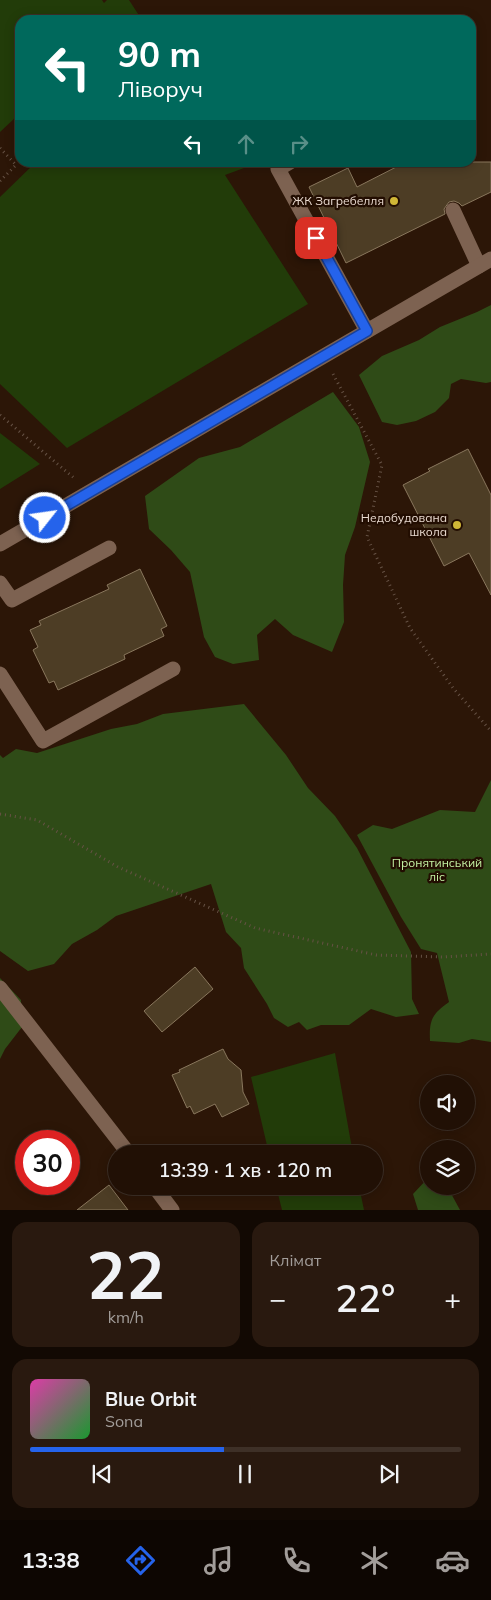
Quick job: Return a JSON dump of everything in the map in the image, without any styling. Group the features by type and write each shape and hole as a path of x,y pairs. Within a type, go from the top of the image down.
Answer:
{"street":[{"path":"281,167 278,169 367,331"},
{"path":"0,544 485,262 453,210"},
{"path":"0,583 12,600 109,548"},
{"path":"0,674 43,741 173,669"},
{"path":"0,988 122,1145"},
{"path":"161,1195 172,1210"}],"path":[{"path":"0,148 15,164"},
{"path":"0,181 15,166"},
{"path":"324,356 382,465 367,536 410,628 453,688 491,731"},
{"path":"0,415 89,492"},
{"path":"0,814 37,820 118,866 256,928 376,955 443,957 491,954"}],"green space":[{"path":"0,0 102,0 104,3 107,0 129,0 139,15 15,15 15,118 0,132"},
{"path":"31,167 243,167 225,175 308,304 67,448 0,384 0,197"},
{"path":"491,305 491,382 461,379 451,384 449,398 435,412 416,421 397,425 382,422 359,375 382,356 419,340 440,327"},
{"path":"333,392 359,427 370,462 355,527 345,555 343,585 344,622 332,652 293,635 275,619 257,635 259,660 233,664 215,657 204,637 190,572 149,529 145,496 199,458 240,447"},
{"path":"0,433 40,464 0,489"},
{"path":"244,704 286,755 308,788 335,816 357,848 411,952 412,999 419,1014 396,1017 371,1009 349,1025 321,1025 307,1030 299,1022 288,1027 274,1018 244,968 241,948 226,932 211,884 116,916 97,930 72,944 54,964 28,971 0,951 0,755 3,758 16,749 37,753 111,729 137,724 163,714"},
{"name":"Пронятинський ліс","path":"491,780 491,1042 472,1039 459,1043 430,1041 430,1028 433,1018 449,1002 437,953 421,949 401,917 357,835 373,825 392,829 440,810 475,812"},
{"path":"0,978 21,1000 22,1027 5,1049 0,1059"},
{"path":"335,1053 351,1145 267,1145 251,1077"},
{"path":"420,1187 420,1195 452,1195 460,1210 418,1210 413,1194"},
{"path":"278,1195 361,1195 364,1210 282,1210"}],"building":[{"name":"ЖК Загребелля","path":"476,162 491,162 491,192 462,206 454,201 449,202 444,209 445,214 346,263 309,187 348,168 357,187 396,167 476,167"},
{"name":"Недобудована школа","path":"468,449 491,495 491,595 469,553 444,566 403,485 430,471 428,469"},
{"path":"140,569 167,626 161,629 164,636 124,655 125,659 58,690 54,681 49,683 33,650 38,647 30,630 41,625 39,621 109,589 107,585"},
{"path":"195,967 213,989 162,1032 144,1011"},
{"path":"223,1049 228,1059 241,1070 243,1092 249,1104 222,1117 215,1104 194,1114 190,1106 187,1108 172,1075"},
{"path":"108,1186 108,1195 117,1195 128,1210 77,1210"}],"place":[{"name":"ЖК Загребелля","path":"394,201"},
{"name":"Недобудована школа","path":"457,525"}],"route":[{"path":"45,518 367,331 316,238"}]}
